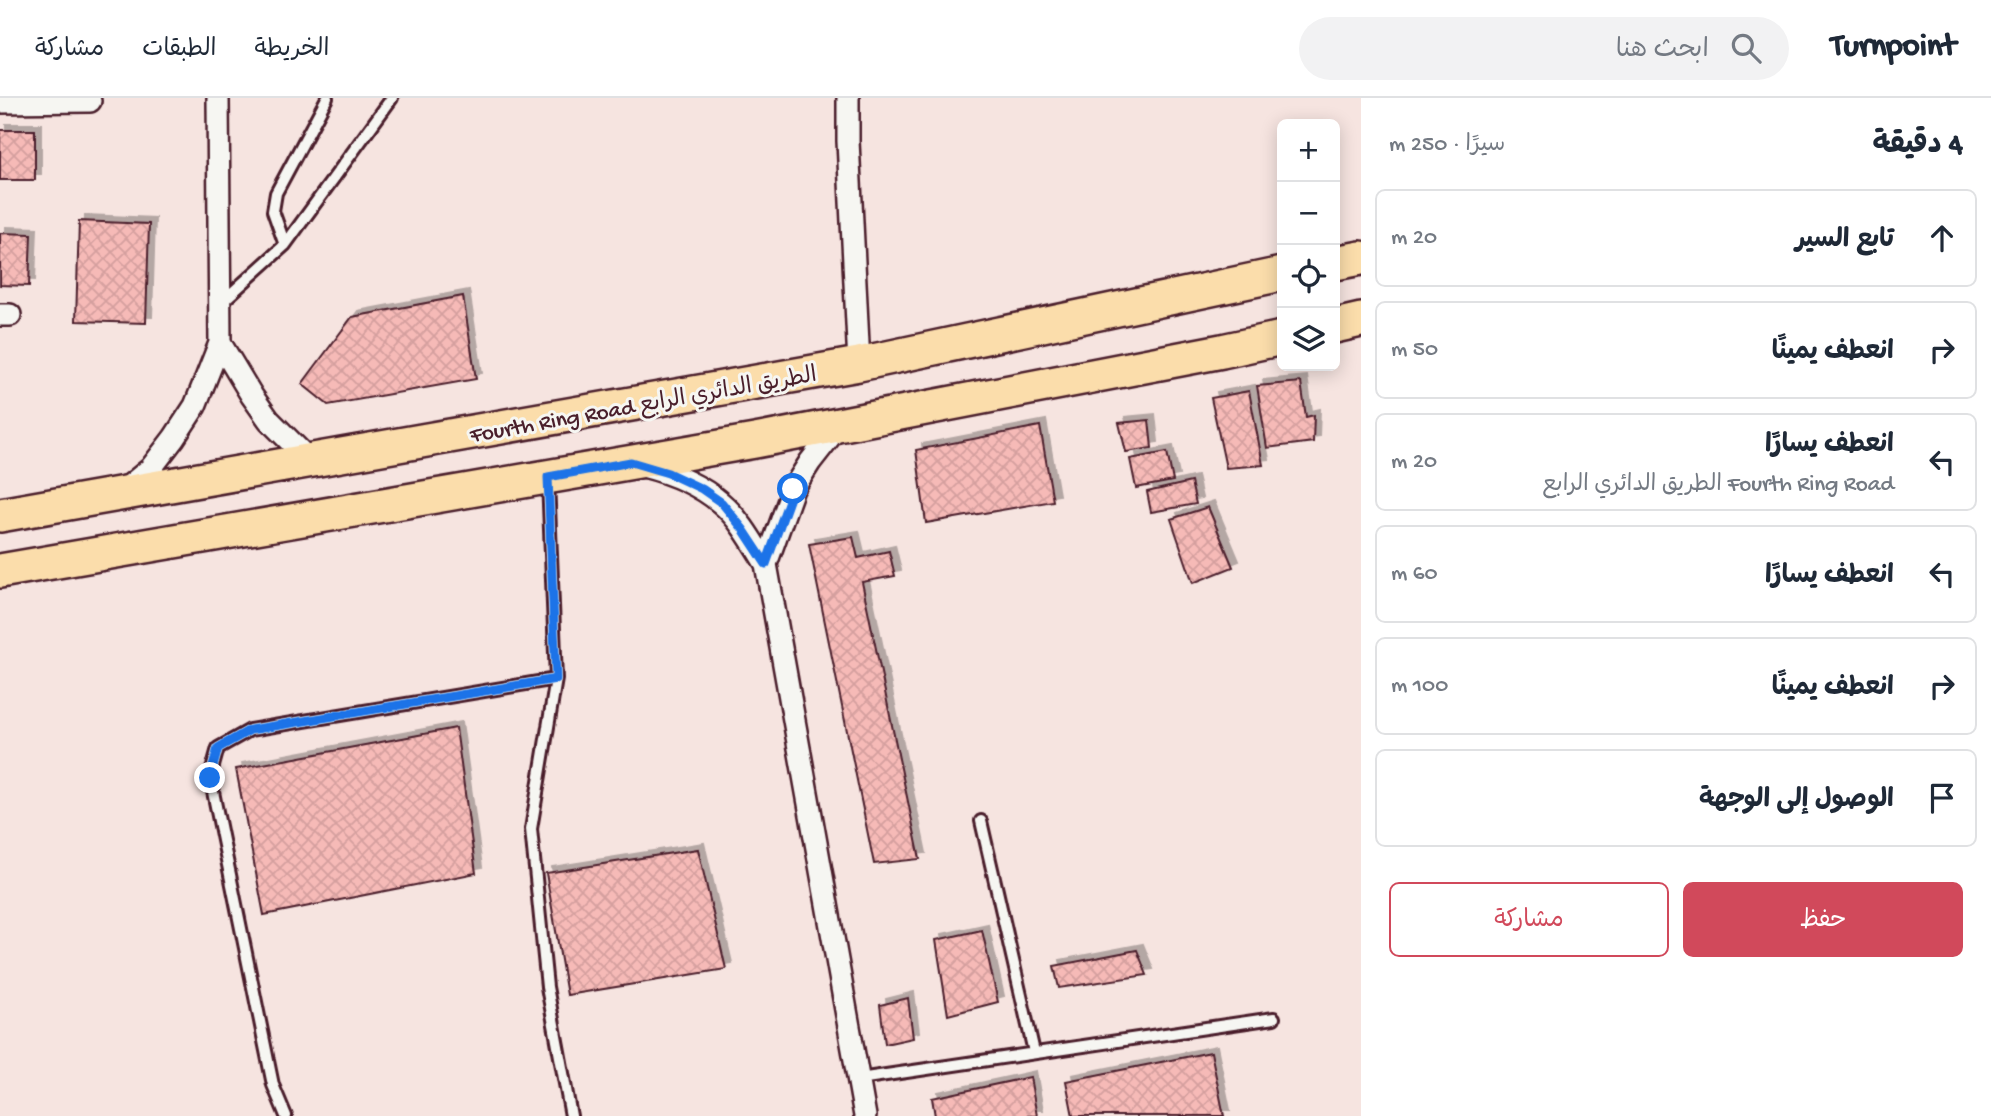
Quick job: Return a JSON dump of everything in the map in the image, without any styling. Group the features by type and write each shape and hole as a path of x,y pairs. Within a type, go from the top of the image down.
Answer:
{"main road":[{"path":"1340,262 1361,258"},
{"name":"Fourth Ring Road الطريق الدائري الرابع","path":"0,515 859,364 1277,275"},
{"path":"1340,325 1361,320"},
{"path":"0,571 838,425 1277,339"}],"street":[{"path":"118,495 151,468 181,428 195,406 220,342 218,98"},
{"path":"848,98 859,364"},
{"path":"0,102 90,101"},
{"path":"220,342 252,396 311,462"},
{"path":"766,564 793,489 838,425"},
{"path":"631,462 668,473 702,489 722,503 766,564 865,1116"}],"lane":[{"path":"285,245 273,211 276,193 327,98"},
{"path":"219,304 285,245 392,98"},
{"path":"548,477 556,679 531,830 547,987 570,1116"},
{"path":"286,1116 273,1086 210,778 218,748 250,730 556,679"},
{"path":"981,821 1034,1052"},
{"path":"859,1079 1274,1018"}],"building":[{"path":"0,130 35,130 35,180 0,180"},
{"path":"79,221 149,224 146,323 76,321"},
{"path":"0,233 31,234 29,286 0,285"},
{"path":"463,296 476,379 328,405 302,384 352,317"},
{"path":"1301,382 1306,417 1314,415 1313,442 1267,448 1257,386"},
{"path":"1249,391 1263,465 1226,468 1211,398"},
{"path":"1149,420 1152,448 1126,452 1119,423"},
{"path":"1040,426 1053,501 926,523 916,450"},
{"path":"1167,452 1173,481 1136,488 1130,459"},
{"path":"1191,482 1196,504 1151,512 1147,492"},
{"path":"1208,507 1233,567 1193,583 1171,519"},
{"path":"853,537 858,558 889,551 895,576 862,582 920,859 874,864 809,544"},
{"path":"456,728 476,873 264,915 236,769"},
{"path":"698,849 726,969 567,995 546,873"},
{"path":"982,930 998,1002 948,1015 936,940"},
{"path":"1137,950 1147,975 1059,988 1054,966"},
{"path":"908,998 913,1038 885,1044 880,1005"},
{"path":"1211,1052 1224,1116 1073,1116 1066,1081"},
{"path":"1030,1077 1037,1116 935,1116 932,1098"}],"route":[{"path":"210,778 218,748 250,730 556,679 548,477 631,462 668,473 702,489 722,503 766,564 793,489"}]}
